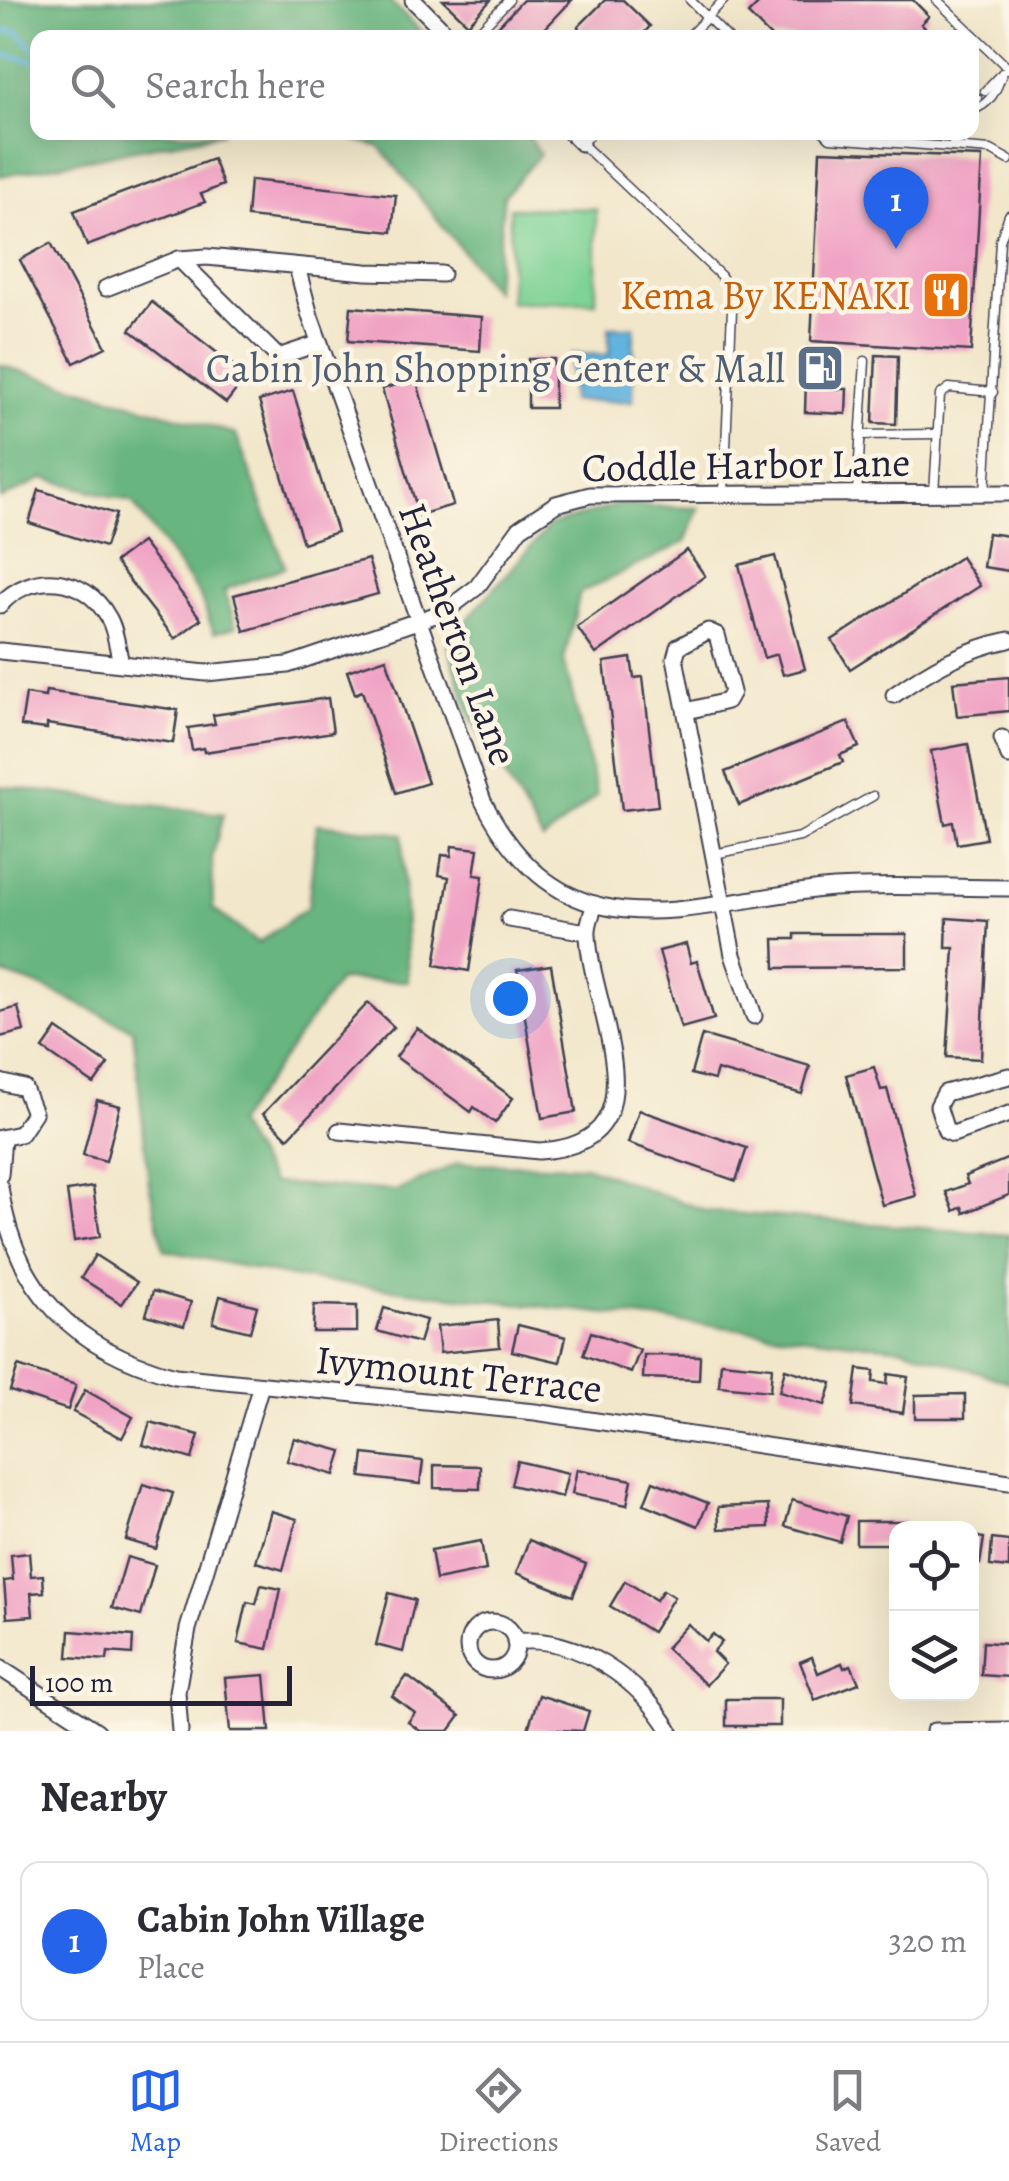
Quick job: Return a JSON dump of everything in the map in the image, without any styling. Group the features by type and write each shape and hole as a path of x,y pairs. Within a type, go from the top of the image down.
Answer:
{"street":[{"path":"413,0 443,30"},
{"path":"179,258 278,357 320,343"},
{"path":"106,288 179,258 442,274"},
{"name":"Heatherton Lane","path":"297,267 320,343 496,826 521,858 554,884 595,904 666,914 835,888 1009,888"},
{"name":"Coddle Harbor Lane","path":"0,650 206,673 288,666 420,621 465,598 520,528 556,504 600,494 1009,492"},
{"path":"0,605 15,591 41,581 70,584 86,592 106,613 121,663"},
{"path":"687,711 727,701 732,692 717,635 708,631 678,647 676,658 733,955 754,1016"},
{"path":"894,695 935,666 982,646 1009,640"},
{"path":"1002,738 1009,756"},
{"path":"339,1132 539,1150 567,1148 598,1130 608,1114 616,1084 587,932 595,904"},
{"path":"510,919 587,932"},
{"path":"1009,1076 945,1093 938,1106 946,1131 953,1134 1009,1114"},
{"path":"0,1082 24,1088 34,1113 27,1129 1,1138 0,1176"},
{"name":"Ivymount Terrace","path":"0,1187 6,1229 26,1273 50,1307 86,1340 134,1364 175,1376 535,1412 1009,1482"},
{"path":"180,1731 176,1692 188,1629 262,1386"},
{"path":"516,1642 551,1646 620,1672 646,1693 670,1731"},
{"path":"0,1668 97,1731"},
{"path":"934,1731 1009,1730"}],"lane":[{"path":"481,29 509,0"},
{"path":"690,0 720,30"},
{"path":"695,30 724,0"},
{"path":"937,0 967,30"},
{"path":"979,43 1006,70"},
{"path":"979,97 1006,70"},
{"path":"979,104 981,107 996,92 1006,70"},
{"path":"585,140 721,276 729,289 732,310 724,492"},
{"path":"857,140 991,150 1009,160"},
{"path":"952,147 954,140"},
{"path":"986,494 1000,241 1009,215"},
{"path":"856,493 865,361"},
{"path":"934,493 940,395 949,388 993,392"},
{"path":"860,435 936,434"},
{"path":"714,854 800,836 873,796"}],"green space":[{"path":"0,0 389,0 420,30 30,30 30,140 187,140 0,176"},
{"path":"356,140 531,140 540,154 504,196 494,291 380,147"},
{"path":"510,208 596,209 596,302 510,302"},
{"path":"0,365 236,434 285,567 224,590 236,627 214,633 199,594 132,502 44,478 1,499"},
{"path":"617,505 699,508 685,542 580,593 564,660 597,795 543,840 471,719 447,642 550,525"},
{"path":"0,786 223,814 212,859 213,909 258,943 308,907 317,824 402,834 408,981 339,980 236,1124 272,1183 397,1191 458,1163 585,1166 706,1211 1009,1235 1009,1382 903,1348 296,1278 164,1250 149,1184 133,1029 45,988 0,973"}],"water":[{"path":"609,327 634,327 633,401 571,401 571,354 609,355"}],"building":[{"path":"443,0 491,0 468,24"},
{"path":"523,0 572,0 544,30 495,30"},
{"path":"605,0 623,0 650,26 647,30 578,27"},
{"path":"762,0 913,0 929,16 921,24 927,30 764,30 748,14"},
{"path":"820,151 982,157 971,351 811,341"},
{"path":"213,159 223,185 201,194 205,202 87,246 74,211"},
{"path":"250,180 396,195 392,232 247,217"},
{"path":"51,243 106,347 74,363 20,260"},
{"path":"152,302 247,376 226,403 130,330"},
{"path":"351,307 482,317 480,351 348,341"},
{"name":"Cabin John Shopping Center & Mall","path":"807,347 834,348 832,389 847,389 846,414 805,412"},
{"path":"876,355 898,356 896,424 873,423"},
{"path":"528,359 554,359 554,408 528,408"},
{"path":"416,379 453,505 419,515 382,389"},
{"path":"293,391 337,532 303,543 259,401"},
{"path":"39,490 116,514 105,547 29,523"},
{"path":"988,533 1009,536 1009,571 983,567"},
{"path":"142,542 201,619 175,639 115,562"},
{"path":"687,550 705,576 596,654 577,627"},
{"path":"775,556 805,669 783,675 777,654 764,658 739,565"},
{"path":"961,557 980,586 850,669 832,640"},
{"path":"368,559 378,594 244,631 234,595"},
{"path":"386,658 428,783 396,793 362,691 355,694 347,671"},
{"path":"631,658 634,678 643,677 658,806 622,810 604,662"},
{"path":"1009,677 1009,711 957,716 953,682"},
{"path":"46,691 178,710 173,743 47,724 47,729 21,726 26,694 45,697"},
{"path":"328,698 333,732 204,752 203,748 192,750 188,728 215,724 213,715"},
{"path":"848,722 859,747 840,755 843,762 739,805 725,772"},
{"path":"968,744 986,839 957,844 953,822 945,824 931,751"},
{"path":"452,846 478,849 474,875 483,876 469,971 435,965 449,877 439,875 442,855 451,856"},
{"path":"947,918 988,921 981,1059 947,1057 954,948 946,948"},
{"path":"795,934 907,934 907,967 775,968 774,939 795,939"},
{"path":"686,944 691,963 697,961 714,1019 681,1028 659,951"},
{"path":"551,965 576,1112 542,1118 517,970"},
{"path":"368,1003 394,1027 288,1138 263,1114"},
{"path":"18,1007 24,1031 0,1037 0,1012"},
{"path":"417,1028 513,1098 495,1123 474,1107 471,1112 396,1057"},
{"path":"57,1029 108,1064 94,1084 43,1049"},
{"path":"702,1035 810,1066 802,1094 717,1070 714,1080 691,1074"},
{"path":"874,1067 881,1090 887,1089 916,1196 882,1205 846,1075"},
{"path":"97,1100 120,1106 106,1161 83,1155"},
{"path":"639,1110 747,1148 736,1181 628,1143"},
{"path":"1009,1158 1009,1195 964,1213 962,1207 954,1211 946,1192 968,1184 965,1176"},
{"path":"93,1187 100,1237 74,1241 67,1191"},
{"path":"95,1255 137,1282 122,1304 81,1278"},
{"path":"153,1291 191,1302 184,1326 146,1315"},
{"path":"220,1296 257,1306 250,1332 213,1323"},
{"path":"314,1305 357,1306 357,1332 313,1332"},
{"path":"384,1308 426,1320 419,1343 377,1331"},
{"path":"498,1320 500,1347 440,1353 437,1326"},
{"path":"518,1325 566,1337 560,1362 512,1351"},
{"path":"591,1332 640,1350 631,1373 583,1355"},
{"path":"644,1355 700,1356 699,1380 643,1378"},
{"path":"721,1362 772,1367 770,1391 719,1386"},
{"path":"18,1366 76,1385 68,1410 10,1391"},
{"path":"785,1369 832,1383 825,1405 779,1392"},
{"path":"858,1369 874,1371 873,1382 887,1384 888,1374 908,1377 903,1413 853,1406"},
{"path":"85,1390 133,1417 122,1438 73,1412"},
{"path":"965,1394 965,1418 915,1418 915,1395"},
{"path":"150,1422 199,1435 192,1459 143,1445"},
{"path":"294,1438 342,1451 335,1475 287,1461"},
{"path":"364,1454 423,1461 420,1484 361,1477"},
{"path":"517,1461 568,1473 562,1497 511,1485"},
{"path":"434,1465 480,1466 480,1489 434,1488"},
{"path":"577,1469 632,1480 627,1505 572,1494"},
{"path":"653,1481 708,1503 698,1526 644,1504"},
{"path":"143,1484 173,1493 156,1549 126,1540"},
{"path":"792,1500 847,1516 840,1542 785,1526"},
{"path":"768,1505 769,1527 719,1529 718,1507"},
{"path":"271,1511 297,1519 283,1570 256,1562"},
{"path":"856,1521 889,1521 889,1544 856,1544"},
{"path":"979,1537 984,1538 979,1564"},
{"path":"992,1539 1009,1541 1009,1568 990,1566"},
{"path":"529,1540 586,1564 573,1596 516,1573"},
{"path":"481,1541 486,1570 436,1580 431,1550"},
{"path":"29,1553 31,1576 43,1575 44,1592 31,1593 33,1616 7,1618 4,1581 13,1580 11,1555"},
{"path":"127,1557 155,1565 141,1616 112,1608"},
{"path":"625,1581 656,1600 663,1590 674,1597 652,1632 610,1606"},
{"path":"261,1585 281,1589 268,1649 238,1643 247,1602 256,1604"},
{"path":"389,1593 415,1600 403,1652 376,1645"},
{"path":"688,1624 706,1641 713,1634 722,1642 713,1652 725,1664 706,1685 666,1648"},
{"path":"70,1631 133,1636 132,1654 108,1652 107,1660 68,1657"},
{"path":"983,1642 1009,1644 1009,1677 981,1675"},
{"path":"812,1657 818,1673 842,1663 844,1668 851,1665 859,1683 815,1700 800,1662"},
{"path":"265,1675 270,1731 230,1731 225,1678"},
{"path":"407,1676 460,1716 449,1731 420,1731 408,1722 415,1713 392,1696"},
{"path":"539,1695 589,1711 583,1731 528,1729"},
{"path":"726,1699 780,1699 780,1726 726,1726"}],"waterway":[{"path":"0,31 18,32 30,45"},
{"path":"0,54 30,60"}],"place":[{"name":"Cabin John Village","path":"896,249"},
{"name":"Kema By KENAKI","path":"946,295"},
{"name":"Cabin John Shopping Center & Mall","path":"820,368"}]}
